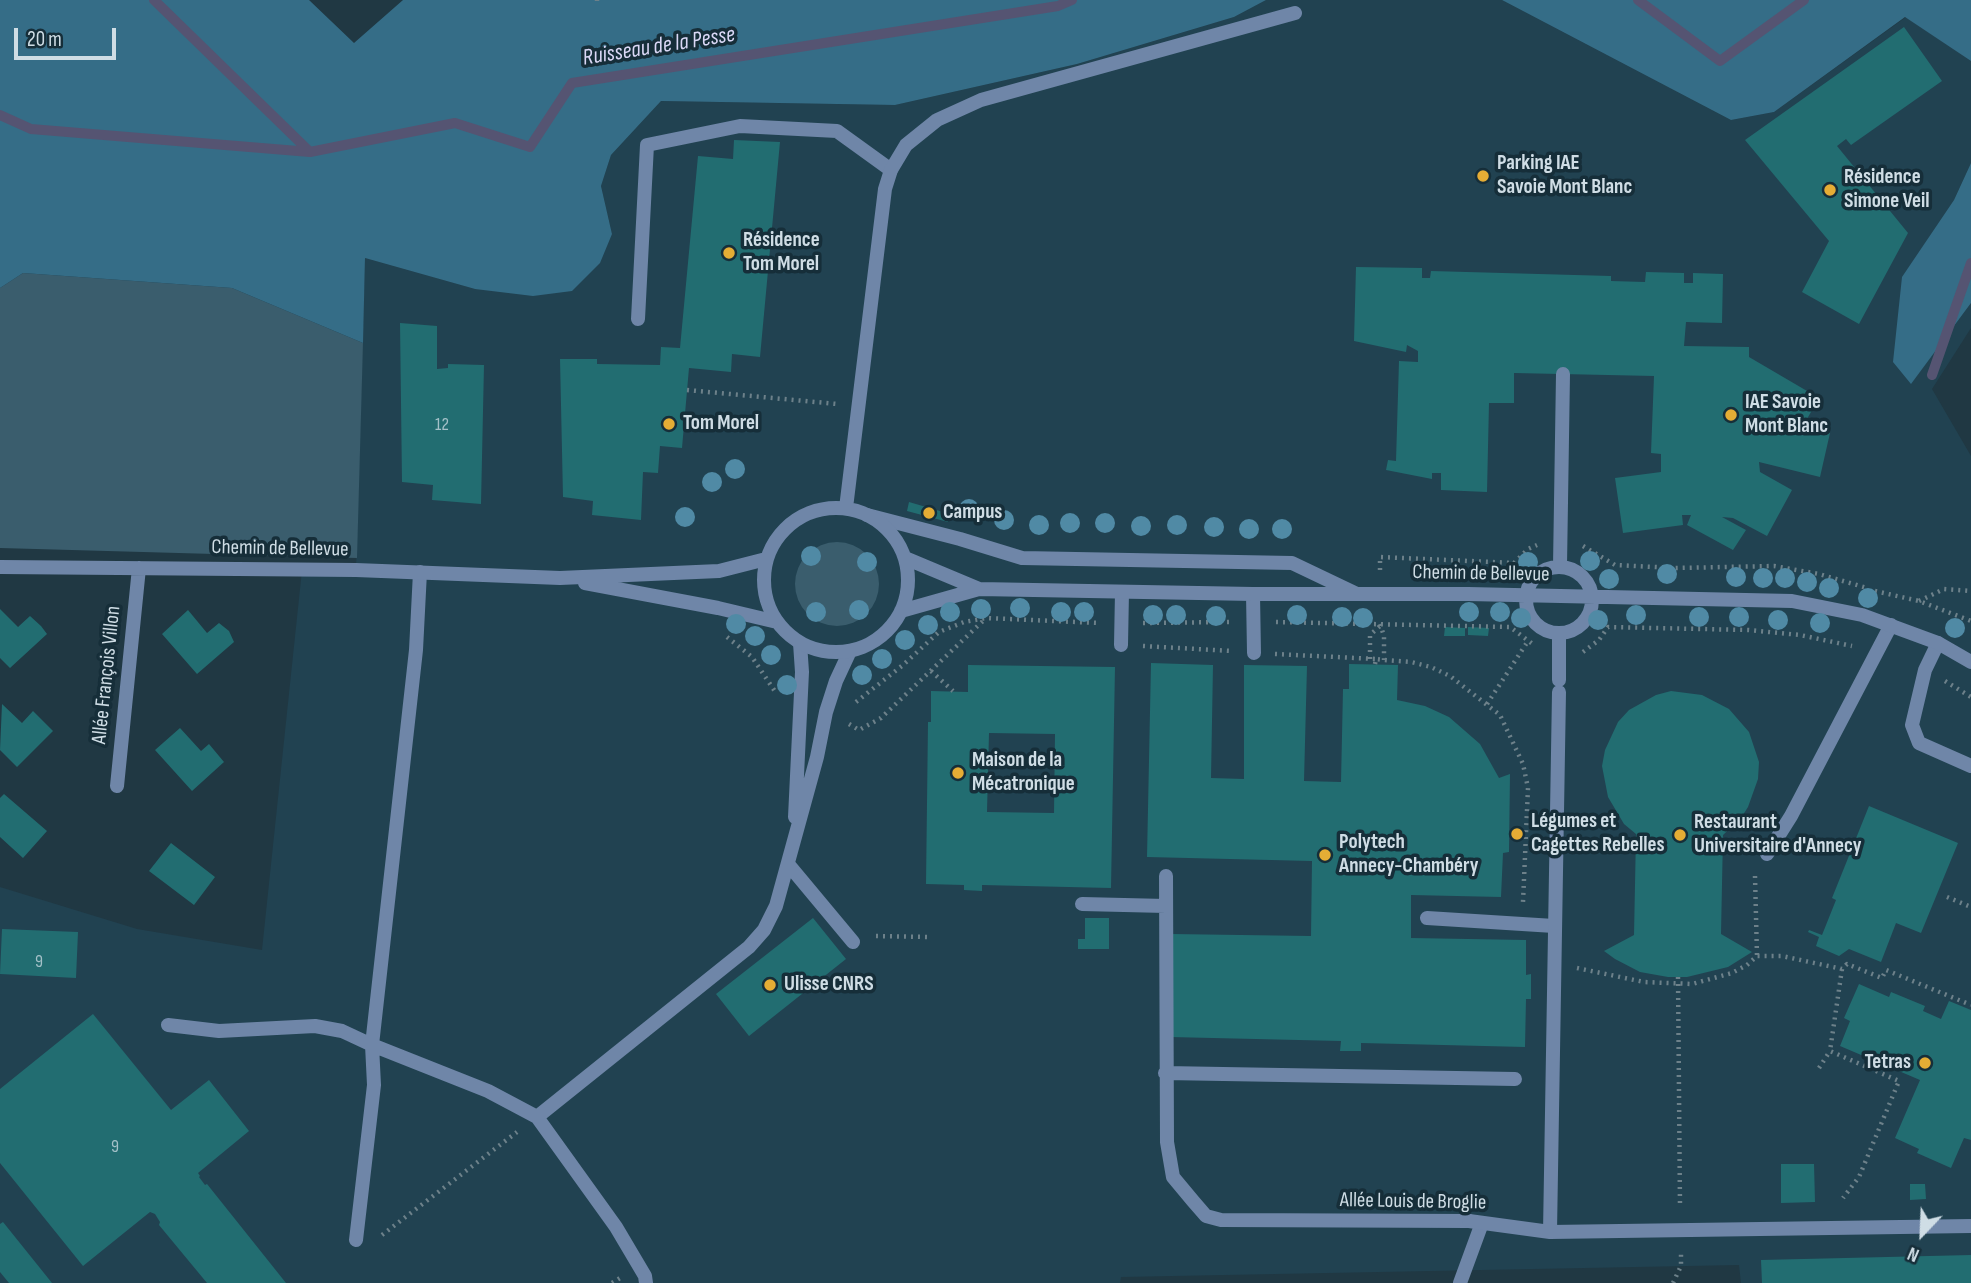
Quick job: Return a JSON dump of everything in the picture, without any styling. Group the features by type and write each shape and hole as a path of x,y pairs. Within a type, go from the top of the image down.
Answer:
{"street":[{"path":"846,508 886,189 891,170 906,145 937,120 981,100 1295,13"},
{"path":"638,319 647,145 740,126 836,131 891,170"},
{"path":"1560,566 1563,374"},
{"path":"867,515 883,525 896,540 905,558 907,594 901,611 892,626 880,638 866,646 850,651 824,652 800,643 777,622 766,602 763,580 766,559 775,540 789,525 825,508 846,508 1022,558 1292,563 1357,594"},
{"name":"Chemin de Bellevue","path":"905,558 979,589"},
{"name":"Chemin de Bellevue","path":"0,567 420,572 560,578 719,571 766,559"},
{"path":"1560,566 1581,575 1589,585 1592,596 1587,618 1570,632 1559,633 1545,630 1535,622 1527,610 1525,595 1537,574 1560,566"},
{"name":"Allée François Villon","path":"117,786 139,568"},
{"path":"356,1240 374,1085 372,1045 416,650 420,572"},
{"name":"Chemin de Bellevue","path":"560,578 777,622"},
{"name":"Chemin de Bellevue","path":"901,611 979,589 1792,601 1862,615 1938,643 1971,662"},
{"path":"1121,645 1122,592"},
{"path":"1253,594 1254,653"},
{"path":"1767,853 1791,816 1891,625"},
{"path":"1550,1232 1559,633"},
{"path":"794,843 800,643"},
{"path":"1938,643 1925,670 1912,724 1919,743 1971,766"},
{"path":"537,1117 748,947 764,930 776,906 794,843 826,712 850,651"},
{"path":"788,864 851,939"},
{"name":"Allée Louis de Broglie","path":"1166,876 1167,1142 1173,1177 1206,1216 1221,1220 1476,1222 1550,1232 1971,1226"},
{"path":"1082,904 1166,906"},
{"path":"1427,918 1554,926"},
{"path":"168,1026 219,1031 315,1026 342,1031 488,1090 537,1117 616,1227 645,1276 646,1283"},
{"path":"1165,1073 1515,1079"},
{"path":"1460,1283 1476,1222"}],"path":[{"path":"687,390 859,406"},
{"path":"1380,594 1380,557 1514,563 1528,549 1542,543 1560,541 1589,548 1615,565 1675,568 1774,566 1819,574 1919,601 1971,621"},
{"path":"1919,601 1944,589 1971,591"},
{"path":"826,712 859,730 881,718 986,618"},
{"path":"826,712 846,709 903,665 939,632 964,622 986,618 1121,623 1254,622 1510,627 1539,648 1560,654 1584,652 1600,640 1608,627 1748,629 1800,635 1878,651"},
{"path":"1369,652 1370,659 1370,635 1380,625"},
{"path":"1380,625 1384,636 1384,660"},
{"path":"726,636 752,657 785,704 799,706"},
{"path":"1487,704 1528,641"},
{"path":"1376,664 1376,659 1431,667 1450,676 1500,715 1523,764 1528,788 1522,924"},
{"path":"1925,670 1971,697"},
{"path":"932,671 953,691"},
{"path":"1755,872 1756,956"},
{"path":"1947,897 1971,907"},
{"path":"851,939 931,937"},
{"path":"1554,964 1644,982 1678,984 1692,984 1732,973 1747,965 1756,956 1782,956 1842,969"},
{"path":"1819,1068 1830,1051 1842,969 1847,964 1882,978 1886,970 1970,1005"},
{"path":"1678,977 1681,1231"},
{"path":"1830,1051 1899,1081 1859,1177 1843,1198"},
{"path":"381,1235 537,1117"},
{"path":"1673,1283 1681,1266"}],"shaded area":[{"path":"0,0 309,0 354,43 403,0 1266,0 1234,17 1077,64 895,105 661,101 611,155 601,186 612,234 600,263 572,291 533,296 475,289 365,258 363,343 232,288 23,273 0,288"},
{"path":"1266,0 1502,0 1731,120 1774,112 1906,17 1971,61 1971,163 1954,200 1903,277 1911,383 1971,303 1971,328 1932,389 1971,456 1971,1283 1741,1283 1739,1265 1121,1277 1120,1283 0,1283 0,887 137,929 262,950 302,570 356,570 365,258 475,289 612,234 601,186 611,155 661,101 895,105 1077,64 1234,17"},
{"path":"1502,0 1971,0 1971,61 1905,17 1774,112 1731,120"},
{"path":"1971,163 1971,303 1911,384 1893,362 1902,277 1954,200"},
{"path":"23,273 232,288 363,343 357,558 0,548 0,288"},
{"path":"837,542 860,549 872,561 879,584 872,607 860,619 837,626 814,619 802,607 795,584 802,561 814,549"}],"building":[{"name":"Résidence Simone Veil","path":"1904,27 1942,81 1851,145 1846,139 1837,146 1908,233 1859,324 1802,292 1829,241 1745,140"},
{"name":"Résidence Tom Morel","path":"734,140 780,142 760,357 732,354 731,372 689,368 682,448 660,446 658,473 643,472 641,520 592,515 593,501 563,497 560,359 597,359 597,364 660,365 661,347 680,348 698,156 733,159"},
{"name":"IAE Savoie Mont Blanc","path":"1356,267 1422,268 1422,278 1430,278 1431,271 1611,276 1611,281 1645,282 1646,272 1684,273 1684,283 1693,283 1693,273 1723,274 1722,323 1686,322 1684,346 1749,347 1749,357 1819,398 1803,426 1830,433 1820,477 1759,462 1760,472 1792,490 1767,536 1733,518 1722,517 1746,530 1733,550 1687,525 1691,515 1682,515 1683,525 1623,533 1615,478 1661,472 1661,454 1651,453 1654,376 1514,373 1514,403 1489,403 1487,492 1441,490 1441,473 1432,473 1432,479 1386,470 1388,460 1396,461 1399,361 1418,362 1418,351 1407,345 1406,352 1354,341"},
{"path":"400,323 437,326 437,369 448,368 448,364 484,365 481,504 432,500 433,485 402,482"},
{"name":"Campus","path":"909,502 950,514 948,522 907,511"},
{"path":"0,609 18,627 30,616 47,634 10,668 0,658"},
{"path":"188,610 207,633 219,623 229,631 234,642 197,674 162,634"},
{"path":"1445,627 1465,628 1465,636 1444,636"},
{"path":"1468,627 1489,628 1488,636 1468,635"},
{"name":"Polytech Annecy-Chambéry","path":"1151,663 1213,665 1211,778 1244,779 1244,665 1307,666 1304,781 1341,782 1343,689 1349,689 1349,664 1398,665 1397,700 1425,706 1449,717 1480,744 1499,778 1510,774 1509,852 1503,853 1501,897 1411,895 1411,938 1526,940 1526,975 1531,974 1531,999 1526,999 1525,1047 1361,1043 1361,1051 1340,1051 1341,1041 1170,1037 1171,934 1311,936 1312,861 1147,857"},
{"name":"Maison de la Mécatronique","path":"968,665 1115,667 1111,888 982,885 982,891 964,890 964,885 926,884 928,722 931,722 931,691 968,692","holes":["989,733 1055,734 1054,813 987,812"]},
{"name":"Restaurant Universitaire d'Annecy","path":"1671,691 1702,695 1729,709 1749,732 1759,762 1758,779 1748,807 1741,818 1723,835 1721,934 1752,952 1728,967 1687,977 1640,972 1604,951 1634,935 1636,834 1624,824 1608,797 1602,766 1605,750 1618,722 1629,710 1656,695"},
{"path":"2,704 22,723 33,711 53,731 17,767 0,750"},
{"path":"180,728 201,751 209,744 224,762 192,791 155,750"},
{"path":"4,794 47,831 23,858 0,837 0,798"},
{"path":"1869,806 1958,843 1921,933 1896,923 1881,962 1849,949 1839,956 1816,946 1819,937 1808,932 1809,930 1822,935 1836,900 1832,898"},
{"path":"171,843 215,877 194,905 149,871"},
{"name":"Ulisse CNRS","path":"813,918 846,959 749,1036 716,994"},
{"path":"1085,918 1109,918 1109,949 1078,949 1078,939 1085,939"},
{"path":"2,929 78,932 76,978 0,974"},
{"name":"Tetras","path":"1859,984 1889,997 1891,992 1925,1006 1923,1011 1941,1019 1949,1001 1971,1010 1971,1140 1964,1138 1951,1168 1917,1153 1919,1149 1895,1138 1920,1080 1840,1046 1850,1021 1844,1018"},
{"path":"93,1014 171,1110 209,1080 249,1131 198,1173 286,1283 207,1283 159,1225 155,1214 150,1212 83,1266 0,1163 0,1089"},
{"path":"1781,1164 1814,1164 1815,1202 1781,1203"},
{"path":"1910,1184 1925,1184 1926,1199 1910,1200"},
{"path":"3,1222 52,1283 9,1283 0,1272 0,1224"},
{"path":"1971,1255 1971,1283 1762,1283 1761,1260"}],"waterway":[{"path":"154,0 310,152"},
{"name":"Ruisseau de la Pesse","path":"0,115 31,129 310,152 455,123 530,147 572,83 1058,6 1072,0"},
{"name":"Ruisseau de la Pesse","path":"1638,0 1720,61 1804,0"},
{"path":"1932,375 1971,263"}],"place":[{"name":"Parking IAE Savoie Mont Blanc","path":"1483,176"},
{"name":"Résidence Simone Veil","path":"1830,190"},
{"name":"Résidence Tom Morel","path":"729,253"},
{"name":"IAE Savoie Mont Blanc","path":"1731,415"},
{"name":"Tom Morel","path":"669,424"},
{"name":"Campus","path":"929,513"},
{"name":"Maison de la Mécatronique","path":"958,773"},
{"name":"Légumes et Cagettes Rebelles","path":"1517,834"},
{"name":"Restaurant Universitaire d'Annecy","path":"1680,835"},
{"name":"Polytech Annecy-Chambéry","path":"1325,855"},
{"name":"Ulisse CNRS","path":"770,985"},
{"name":"Tetras","path":"1925,1063"}]}
